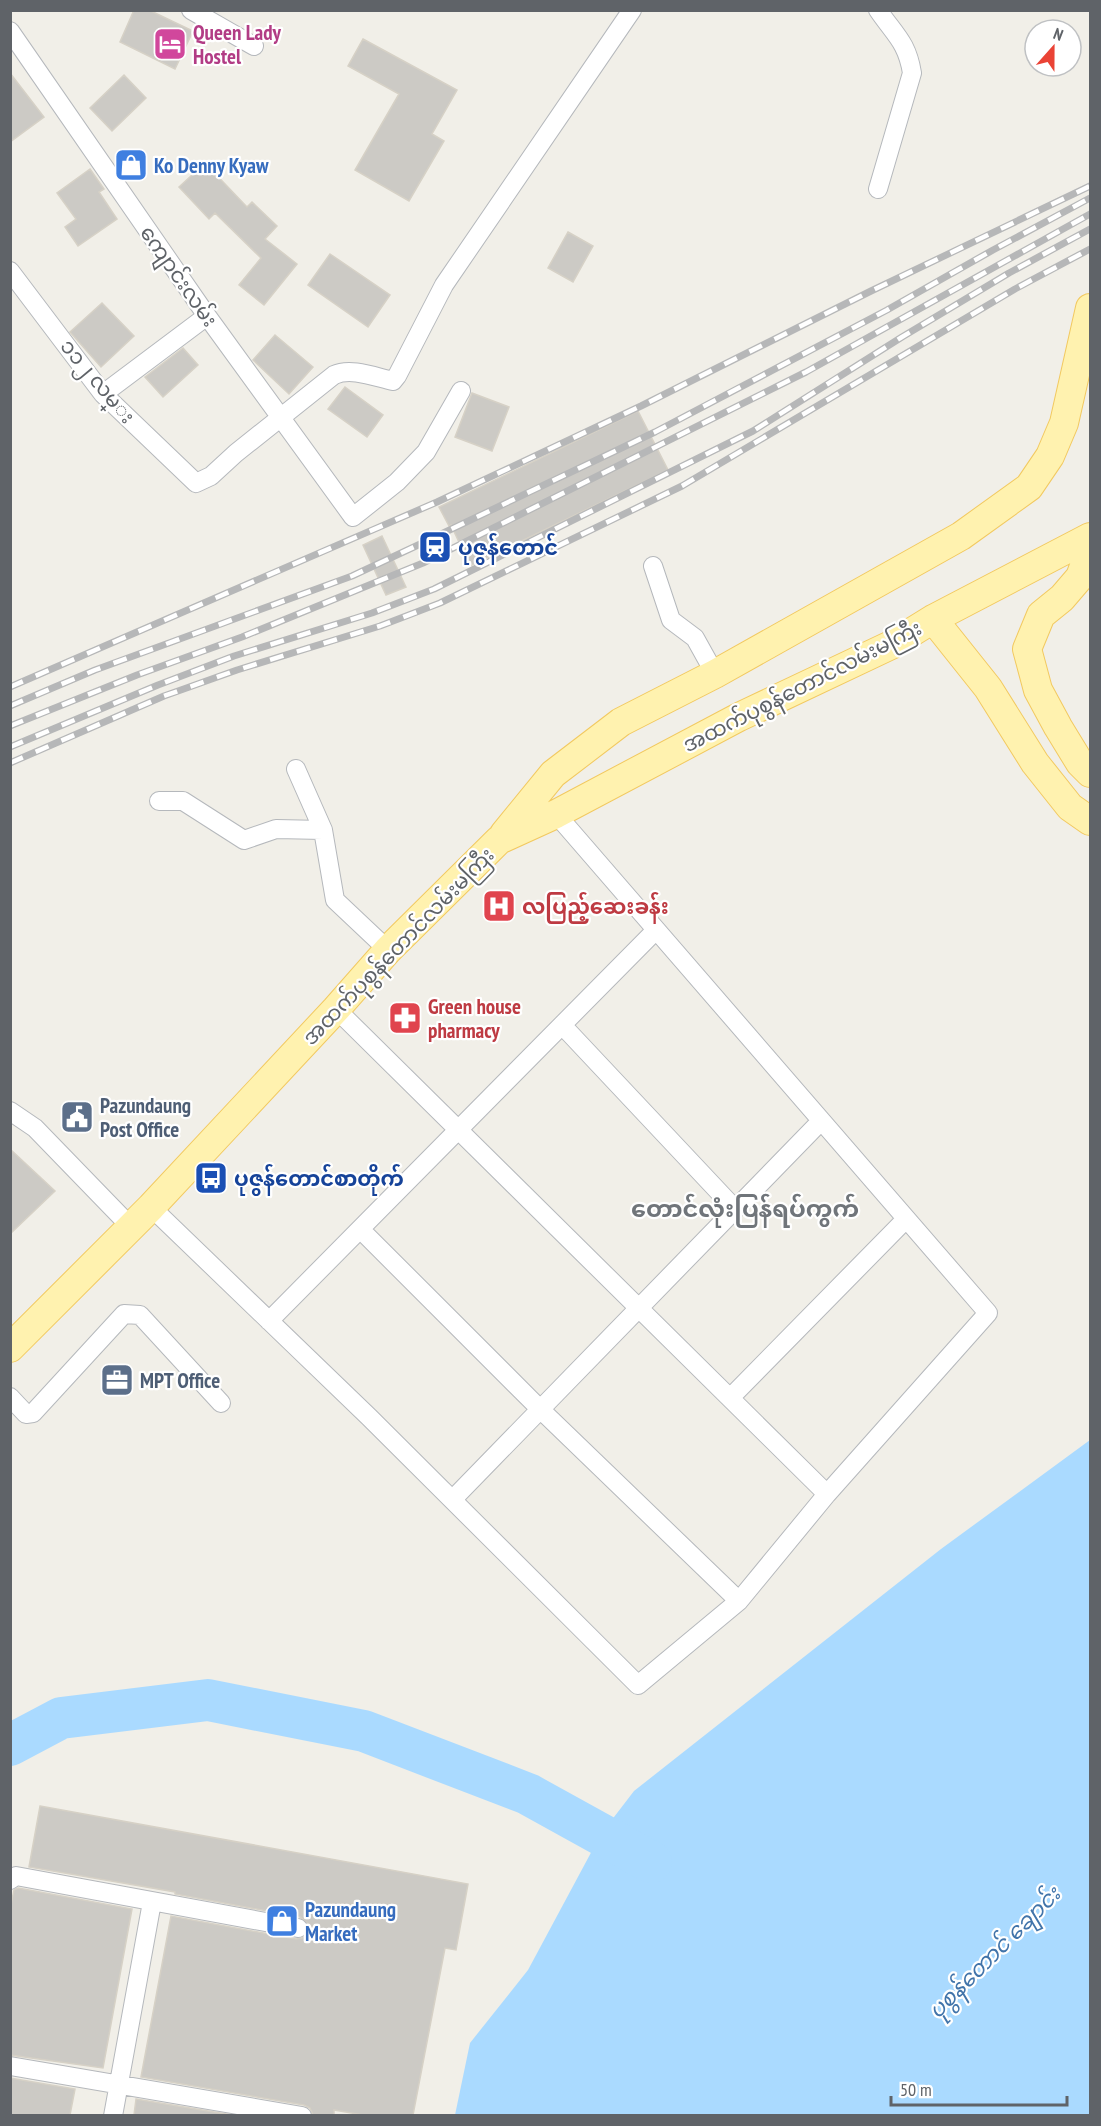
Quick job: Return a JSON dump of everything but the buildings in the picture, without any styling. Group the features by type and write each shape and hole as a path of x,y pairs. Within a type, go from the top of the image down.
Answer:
{"main road":[{"path":"499,840 553,774 621,722 715,675 961,536 1029,487 1050,456 1064,423 1090,308"},
{"name":"အထက်ပုစွန်တောင်လမ်းမကြီး","path":"10,1348 151,1207 388,950 499,840 556,814 739,717 891,645 933,619 1090,537"},
{"path":"1090,550 1080,577 1062,598 1041,615 1027,649 1038,690 1058,728 1080,763 1090,773"},
{"path":"933,619 988,688 1035,763 1070,807 1090,821"}],"street":[{"path":"191,10 254,46"},
{"path":"281,418 334,375 341,372 393,381 444,285 632,10"},
{"path":"878,189 912,73 909,54 879,10"},
{"name":"ကျောင်းလမ်း","path":"10,31 207,316 353,517 397,482 426,452 461,391"},
{"name":"၁၁၂ လမ္း","path":"10,271 103,394 196,483 211,476 281,418"},
{"path":"103,394 207,316"},
{"path":"652,566 671,620 695,638 715,675"},
{"path":"296,769 323,830 335,900 388,950"},
{"path":"159,801 183,801 244,840 276,829 323,830"},
{"path":"151,1207 453,1499 638,1685 739,1601 827,1494 988,1313 556,814"},
{"path":"269,1321 656,930"},
{"path":"336,1009 827,1494"},
{"path":"562,1025 735,1209"},
{"path":"10,1111 35,1128 130,1226"},
{"path":"453,1499 821,1121"},
{"path":"730,1398 906,1219"},
{"path":"360,1229 540,1410 739,1601"},
{"path":"10,1397 26,1414 33,1413 124,1314 140,1315 221,1403"},
{"path":"10,1880 15,1876 298,1928"},
{"path":"113,2115 152,1902"},
{"path":"10,2066 302,2115"}],"water":[{"name":"ပုစွန်တောင် ချောင်း","path":"1090,1440 1090,2115 455,2115 470,2043 528,1970 601,1834 634,1791 941,1549"}],"waterway":[{"path":"10,1745 61,1718 208,1700 364,1731 528,1794 651,1862"}],"railway":[{"path":"10,687 437,502 641,406 871,291 1090,186"},
{"path":"10,706 95,670 352,576 416,546 655,432 887,310 1090,198"},
{"path":"10,726 137,675 242,637 423,563 806,372 1090,214"},
{"path":"10,747 234,656 372,613 434,589 753,431 902,337 1009,273 1090,229"},
{"path":"10,763 164,696 237,670 380,626 440,603 682,486 1015,289 1090,249"}],"place":[{"name":"Queen Lady Hostel","path":"170,44"},
{"name":"Ko Denny Kyaw","path":"131,165"},
{"name":"ပုဇွန်တောင်","path":"435,547"},
{"name":"လပြည့်ဆေးခန်း","path":"499,906"},
{"name":"Green house pharmacy","path":"405,1018"},
{"name":"Pazundaung Post Office","path":"77,1117"},
{"name":"ပုဇွန်တောင်စာတိုက်","path":"211,1178"},
{"name":"MPT Office","path":"117,1380"},
{"name":"Pazundaung Market","path":"282,1921"}],"district":[{"name":"တောင်လုံးပြန်ရပ်ကွက်","path":"745,1208"}]}
